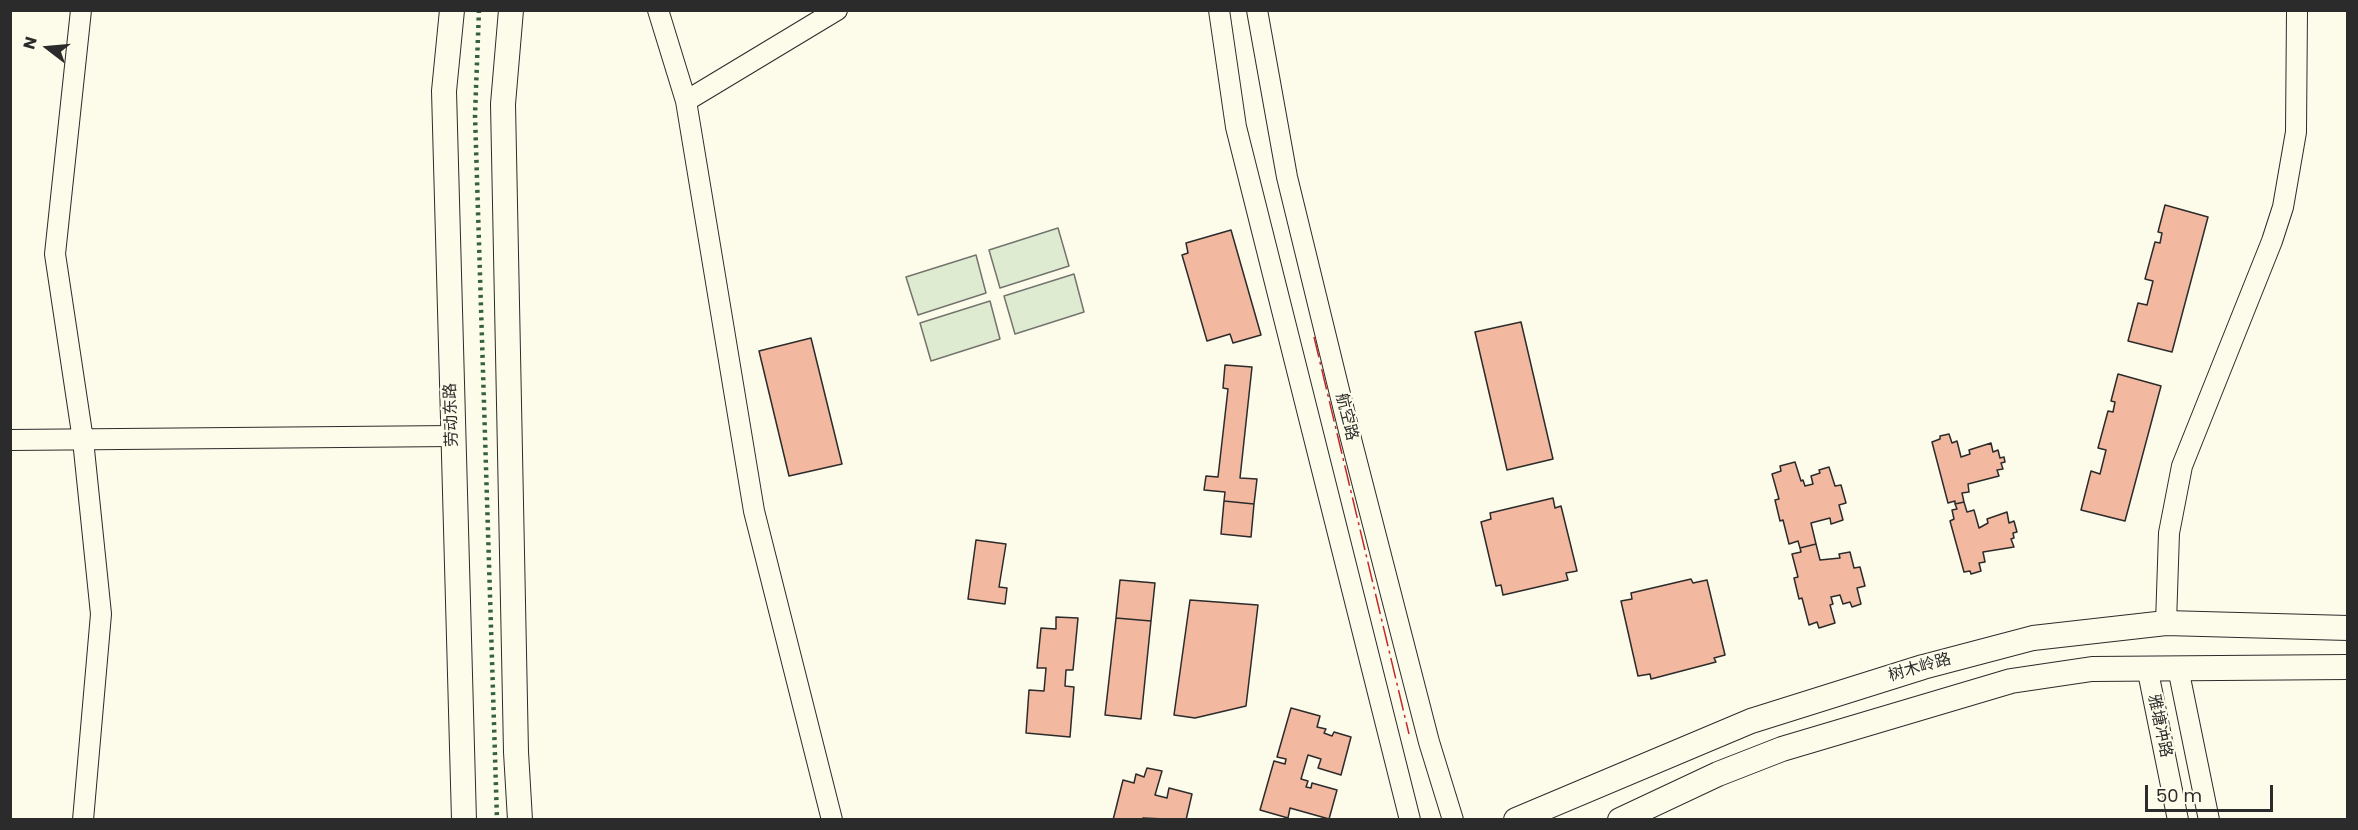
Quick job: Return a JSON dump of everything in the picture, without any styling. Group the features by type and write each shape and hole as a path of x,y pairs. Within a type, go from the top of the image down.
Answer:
{"main road":[{"name":"劳动东路","path":"452,10 444,91 464,819"},
{"path":"511,10 503,104 516,740 520,819"},
{"name":"树木岭路","path":"1516,819 1751,721 1914,669 2033,638 2166,623 2348,628"},
{"path":"1620,819 1718,774 1782,749 2011,681 2092,669 2348,667"}],"street":[{"path":"81,10 55,254 83,440 101,614 83,819"},
{"path":"658,10 686,101 754,511 832,819"},
{"path":"686,101 837,10"},
{"path":"1219,10 1236,127 1410,819"},
{"name":"航空路","path":"1257,10 1287,177 1347,424 1429,742 1453,819"},
{"path":"2166,623 2169,533 2182,466 2272,241 2283,207 2296,132 2297,10"},
{"path":"10,440 453,436"},
{"name":"雅塘冲路","path":"2147,667 2178,819"},
{"name":"雅塘冲路","path":"2178,668 2209,819"}],"green space":[{"path":"1058,228 1069,266 1000,288 989,250"},
{"path":"976,255 986,293 918,315 906,277"},
{"path":"1074,274 1084,312 1015,334 1004,296"},
{"path":"990,301 1000,339 931,361 920,323"}],"building":[{"path":"2165,205 2208,217 2172,352 2128,341 2138,303 2147,305 2153,281 2145,279 2155,242 2160,243 2162,233 2158,232"},
{"path":"1231,230 1261,335 1233,343 1230,334 1207,341 1182,255 1188,253 1186,243"},
{"path":"1521,322 1553,459 1507,470 1475,332"},
{"path":"811,338 842,464 789,476 759,351"},
{"path":"1225,365 1252,367 1240,478 1257,479 1254,504 1224,501 1225,492 1204,490 1206,476 1218,477 1228,389 1223,388"},
{"path":"2118,374 2161,386 2125,521 2081,510 2091,471 2100,474 2106,450 2098,448 2108,411 2113,412 2115,402 2111,401"},
{"path":"1949,434 1952,443 1957,441 1961,457 1970,454 1969,450 1991,443 1993,452 1998,450 2000,458 2004,457 2005,462 2001,463 2003,469 1997,470 1999,476 1968,484 1969,492 1962,493 1964,502 1955,504 1955,501 1948,503 1932,442 1940,439 1940,436"},
{"path":"1795,462 1805,486 1813,484 1811,476 1829,467 1835,486 1841,485 1846,503 1839,505 1843,520 1831,524 1830,518 1811,523 1816,544 1800,548 1798,541 1789,544 1783,520 1780,521 1775,500 1779,499 1772,474 1781,471 1780,466"},
{"path":"1553,498 1555,508 1561,506 1577,571 1566,573 1568,580 1503,595 1501,585 1496,586 1481,522 1491,519 1490,513"},
{"path":"1224,501 1254,504 1251,537 1221,534"},
{"path":"1964,502 1967,512 1974,510 1979,528 1988,523 1987,519 2007,512 2009,523 2014,521 2017,532 2013,533 2014,538 2011,539 2014,547 1983,552 1985,562 1979,563 1981,571 1971,574 1970,571 1964,572 1950,521 1954,519 1952,510 1957,509 1955,504"},
{"path":"976,540 1006,544 999,587 1007,588 1005,604 968,599"},
{"path":"1816,544 1820,560 1840,558 1839,554 1850,552 1854,568 1860,567 1865,586 1857,588 1861,604 1852,607 1850,602 1843,604 1840,595 1831,597 1833,604 1830,605 1835,623 1819,628 1817,622 1809,625 1802,598 1799,599 1794,578 1798,577 1792,554 1801,552 1800,548"},
{"path":"1691,579 1693,583 1707,580 1725,655 1714,658 1716,662 1651,679 1650,674 1638,676 1621,601 1632,599 1631,593"},
{"path":"1120,580 1155,583 1151,621 1116,618"},
{"path":"1190,600 1258,605 1246,706 1195,718 1174,715"},
{"path":"1056,617 1078,618 1073,670 1066,670 1065,686 1074,687 1070,737 1026,733 1029,690 1044,691 1046,668 1037,668 1041,628 1056,629"},
{"path":"1116,618 1151,621 1141,719 1105,715"},
{"path":"1291,708 1320,716 1317,727 1326,729 1324,733 1332,736 1334,732 1351,737 1341,775 1318,768 1321,759 1308,755 1301,779 1308,781 1306,787 1311,788 1312,783 1337,790 1329,819 1290,808 1288,818 1260,810 1274,761 1285,764 1286,759 1277,757"},
{"path":"1147,768 1162,771 1155,795 1167,798 1169,788 1192,794 1186,820 1143,818 1143,820 1113,820 1123,780 1134,783 1136,774 1144,777"}],"hedge":[{"path":"479,10 475,115 497,820"}],"power":[{"path":"1314,337 1409,734"}]}
